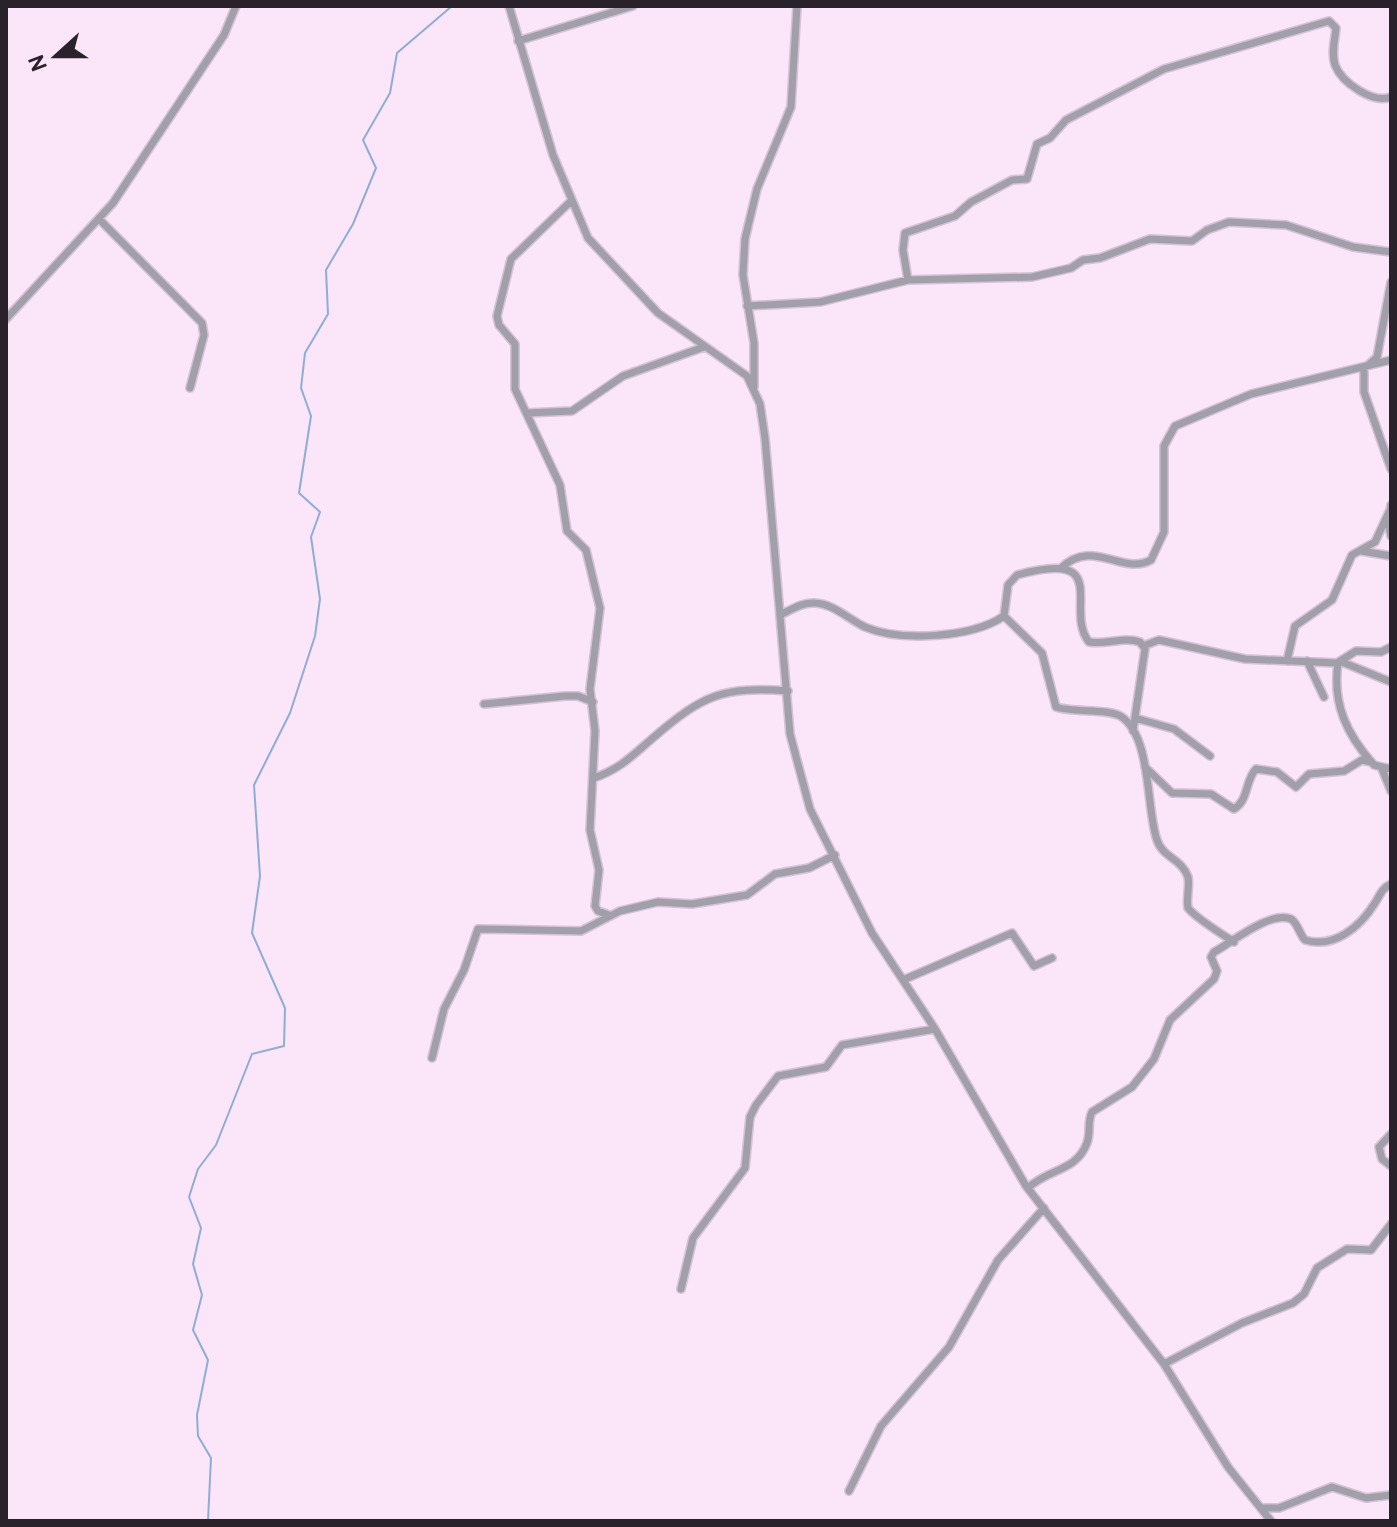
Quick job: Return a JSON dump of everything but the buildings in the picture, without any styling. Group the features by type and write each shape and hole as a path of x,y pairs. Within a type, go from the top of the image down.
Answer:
{"street":[{"path":"6,319 99,219 128,182 184,91 217,47 236,6"},
{"path":"509,6 570,202 600,255 658,313 738,368 754,387"},
{"path":"518,41 633,6"},
{"path":"797,6 791,107 757,189 745,239 743,267 754,343 754,387 765,438 791,743 804,791 872,933 935,1029 1028,1188 1164,1364 1228,1467 1271,1521"},
{"path":"908,280 903,250 905,233 955,216 971,202 1012,180 1027,179 1037,144 1050,138 1066,120 1164,69 1329,21 1336,28 1333,56 1339,73 1371,97 1382,100 1391,97"},
{"path":"570,202 511,259 497,306 499,325 515,344 515,389 560,485 567,531 587,553 600,608 590,689 593,702 594,778 590,830 599,870 595,906 609,915"},
{"path":"99,219 202,323 204,335 190,388"},
{"path":"747,306 820,302 908,280 1032,277 1071,268 1083,260 1100,258 1150,239 1192,241 1226,223 1261,221 1286,225 1353,247 1391,252"},
{"path":"1391,282 1377,357 1364,369 1364,392 1391,469"},
{"path":"527,413 572,411 623,376 704,347"},
{"path":"1004,616 1012,578 1061,568 1073,557 1083,555 1138,564 1151,560 1164,532 1164,446 1175,426 1251,394 1294,387 1330,374 1364,369 1391,360"},
{"path":"1390,509 1391,536"},
{"path":"1287,661 1295,626 1332,600 1352,555 1375,542 1390,509"},
{"path":"1361,551 1391,556"},
{"path":"1061,568 1072,572 1078,580 1084,633 1089,642 1111,643 1129,639 1143,646 1159,640 1245,659 1340,662 1391,682"},
{"path":"780,615 803,604 816,603 868,628 924,636 1004,616"},
{"path":"1004,616 1042,653 1052,680 1056,707 1119,716 1133,731"},
{"path":"1143,646 1133,731 1152,795 1156,838 1185,871 1190,911 1234,942"},
{"path":"1371,762 1342,722 1336,679 1340,662 1356,651 1381,652 1391,647"},
{"path":"1307,661 1324,697"},
{"path":"594,778 626,763 655,736 717,693 745,688 788,691"},
{"path":"484,704 565,696 593,702"},
{"path":"1135,718 1174,729 1210,756"},
{"path":"1144,767 1172,793 1211,794 1234,809 1245,797 1256,769 1277,772 1296,787 1312,773 1344,771 1362,760 1386,769 1391,791"},
{"path":"432,1058 444,1009 464,970 478,929 492,926 517,932 573,932 587,929 609,915 658,902 688,904 747,895 775,874 809,868 835,855"},
{"path":"1028,1188 1041,1175 1065,1169 1074,1162 1088,1143 1092,1112 1132,1087 1154,1059 1170,1020 1214,979 1217,971 1212,954 1253,927 1286,918 1293,921 1305,940 1327,942 1352,930 1383,888 1391,884"},
{"path":"903,980 1012,933 1034,966 1052,958"},
{"path":"681,1289 693,1238 745,1168 750,1117 773,1080 785,1074 826,1067 842,1045 935,1029"},
{"path":"1391,1134 1379,1147 1382,1159 1391,1166"},
{"path":"849,1491 881,1426 949,1347 998,1260 1044,1208"},
{"path":"1164,1364 1242,1323 1293,1303 1304,1294 1317,1268 1350,1247 1371,1250 1391,1224"},
{"path":"1263,1508 1284,1507 1304,1495 1332,1487 1366,1498 1391,1495"}],"waterway":[{"path":"208,1521 211,1458 198,1436 197,1415 208,1360 193,1330 202,1295 193,1264 201,1228 189,1197 198,1169 216,1145 252,1054 284,1046 285,1008 252,933 260,876 254,785 290,713 315,636 320,599 311,537 320,512 299,493 311,416 301,388 305,353 328,314 326,270 353,224 376,168 363,140 390,93 397,53 452,6"}]}
